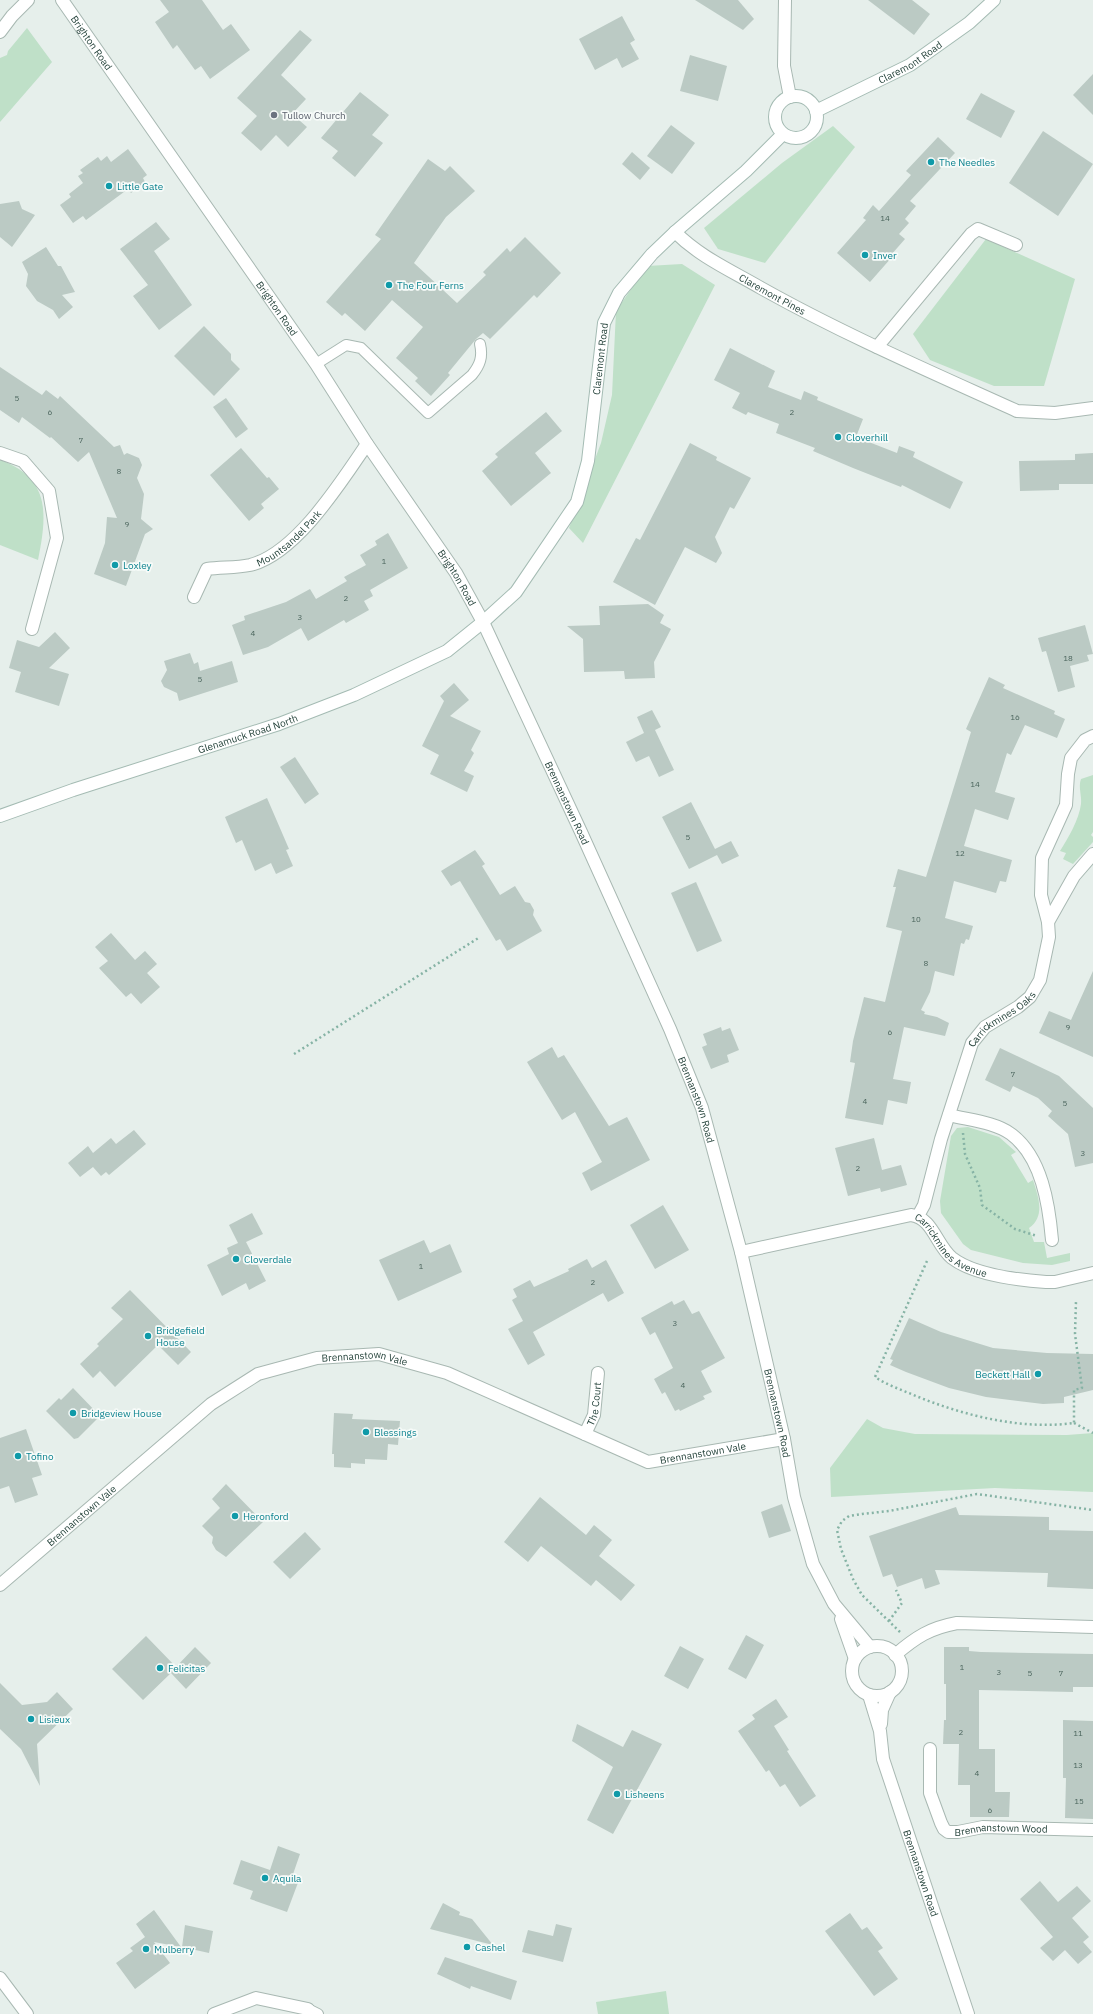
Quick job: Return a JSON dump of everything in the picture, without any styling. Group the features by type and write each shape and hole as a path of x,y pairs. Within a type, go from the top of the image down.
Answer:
{"street":[{"path":"0,32 12,16 28,0"},
{"name":"Brighton Road","path":"62,0 316,364 456,574 483,622"},
{"path":"785,0 784,66 790,97"},
{"name":"Claremont Road","path":"816,111 910,65 970,23 994,0"},
{"path":"790,97 804,97 813,105 816,111 817,119 810,132 798,138 783,134 776,125 776,110 780,104 790,97"},
{"name":"Claremont Road","path":"483,622 516,592 577,502 588,461 604,323 619,293 652,254 675,232 746,171 783,134"},
{"path":"877,347 971,234 978,229 1016,245"},
{"name":"Claremont Pines","path":"675,232 692,248 713,262 805,313 1017,412 1055,413 1093,408"},
{"name":"Mountsandel Park","path":"194,598 207,569 250,565 281,550 328,499 368,444"},
{"path":"0,453 24,461 49,491 57,538 32,629"},
{"name":"Glenamuck Road North","path":"0,816 73,790 279,724 354,695 447,651 483,622"},
{"name":"Brennanstown Road","path":"483,622 581,832 670,1029 702,1108 741,1252 784,1439 794,1497 813,1564 834,1604 847,1634 855,1659 852,1666 854,1681 858,1687 869,1695 880,1731 883,1759 968,2014"},
{"name":"Carrickmines Oaks","path":"918,1216 924,1205 930,1178 972,1043 985,1026 1018,1007 1036,989 1040,980 1047,951 1048,922 1042,896 1042,858 1066,805 1068,774 1071,758 1086,740 1093,736"},
{"name":"Carrickmines Oaks","path":"1048,922 1074,876 1093,854"},
{"path":"949,1115 996,1126 1011,1134 1023,1147 1032,1160 1043,1187 1048,1206 1052,1240"},
{"name":"Carrickmines Avenue","path":"741,1252 911,1215 918,1216 926,1222 950,1257 977,1270 1017,1279 1046,1282 1093,1273"},
{"name":"Brennanstown Vale","path":"0,1585 211,1404 258,1374 317,1358 379,1354 447,1373 648,1462 784,1439"},
{"name":"The Court","path":"585,1434 594,1415 598,1373"},
{"name":"Brennanstown Road","path":"834,1604 870,1647"},
{"path":"855,1659 861,1651 870,1647 886,1648 895,1655 910,1642 937,1626 957,1623 1093,1627"},
{"name":"Brennanstown Road","path":"880,1731 882,1710 890,1692 896,1687 901,1677 901,1665 895,1655"},
{"path":"869,1695 876,1696 890,1692"},
{"name":"Brennanstown Wood","path":"930,1749 927,1773 930,1793 941,1823 944,1829 948,1832 958,1832 983,1827 1093,1830"},
{"path":"0,1978 26,2014"},
{"path":"214,2014 256,1998 313,2012"}],"lane":[{"path":"316,364 346,345 361,348 428,413 475,371 482,359 480,344"}],"path":[{"path":"294,1054 480,937"},
{"path":"964,1118 965,1154 980,1188 982,1205 1015,1229 1052,1240"},
{"path":"927,1261 875,1377 883,1383 914,1396 968,1414 1046,1426 1074,1423 1093,1433"},
{"path":"1074,1423 1074,1390 1082,1388 1075,1334 1076,1301"},
{"path":"910,1642 862,1595 852,1579 841,1549 837,1530 842,1521 849,1516 889,1511 977,1494 1093,1510"},
{"path":"889,1621 902,1603 896,1590"}],"green space":[{"path":"27,28 52,62 0,122 0,58 7,55 8,51"},
{"path":"833,126 855,147 765,263 718,249 704,228 782,163"},
{"path":"986,239 1075,279 1044,386 994,386 930,360 913,334"},
{"path":"682,264 715,285 583,543 569,528 601,443 612,395 616,311 647,266"},
{"path":"0,460 17,468 29,477 37,488 42,500 43,528 38,560 0,545"},
{"path":"1093,775 1093,832 1091,835 1093,837 1093,842 1073,864 1063,859 1066,853 1060,851 1073,829 1080,810 1081,779"},
{"path":"968,1127 999,1137 1016,1152 1011,1155 1028,1183 1033,1180 1038,1199 1038,1218 1029,1228 1034,1242 1044,1242 1047,1258 1070,1253 1070,1261 1052,1265 1023,1263 971,1250 963,1244 941,1213 940,1201 951,1136 957,1128"},
{"path":"867,1419 883,1428 915,1434 1067,1435 1093,1433 1093,1492 995,1488 831,1497 830,1468"},
{"path":"666,1991 669,2014 598,2014 596,2002"}],"building":[{"path":"160,0 202,0 223,30 231,24 250,50 210,79 201,66 195,70 177,45 173,49 155,22 169,12"},
{"path":"695,0 738,0 754,19 743,30"},
{"path":"868,0 912,0 930,14 914,35"},
{"path":"622,16 635,40 630,43 639,59 622,68 617,58 595,70 579,39"},
{"name":"Tullow Church","path":"300,30 312,40 281,75 306,99 292,114 307,127 288,147 276,135 261,151 241,133 257,116 237,98"},
{"path":"690,55 727,66 718,101 680,91"},
{"path":"1093,74 1093,115 1073,95"},
{"path":"360,92 389,115 372,135 383,143 355,177 332,158 338,151 321,138"},
{"path":"981,93 1015,111 1001,138 966,119"},
{"path":"671,125 695,143 672,174 647,156"},
{"path":"1043,131 1093,164 1058,216 1009,183"},
{"path":"938,137 955,153 910,201 916,206 905,219 909,223 899,234 905,239 891,255 892,257 870,282 837,253 866,220 863,218 873,205 879,211 911,175 906,171"},
{"name":"Little Gate","path":"128,149 147,175 143,178 145,182 131,193 128,189 86,220 83,216 73,223 60,205 71,197 69,194 83,183 78,176 83,173 80,170 98,157 101,161 107,156 111,162"},
{"path":"632,152 650,168 640,180 622,164"},
{"name":"The Four Ferns","path":"428,159 445,171 450,166 475,191 446,217 414,263 457,303 486,275 483,272 507,248 510,252 525,237 561,273 537,298 534,295 490,339 483,333 476,339 448,373 450,375 431,396 415,381 418,378 396,358 423,327 392,300 365,331 345,313 342,316 326,302 381,239 375,235"},
{"path":"19,201 22,209 35,215 12,247 0,237 0,204"},
{"path":"156,222 170,239 154,251 192,305 159,330 133,296 148,285 120,249"},
{"path":"46,247 58,266 61,266 75,292 62,295 73,307 59,319 53,310 37,301 26,286 28,274 22,262"},
{"path":"204,326 231,354 231,360 240,369 214,396 174,356"},
{"path":"730,348 775,371 768,387 801,400 804,391 818,397 817,400 863,419 856,437 897,453 899,446 915,452 913,457 963,482 950,509 902,485 901,487 853,468 813,451 815,448 776,433 779,424 748,412 746,415 732,408 740,393 714,380"},
{"path":"0,367 42,395 46,390 58,399 60,396 114,447 120,445 124,455 127,453 139,458 142,465 137,478 144,494 141,519 153,529 145,534 126,586 94,574 105,543 107,517 117,518 89,452 78,462 51,437 50,438 22,417 19,423 0,410"},
{"path":"226,398 248,429 236,438 213,407"},
{"path":"546,412 562,431 535,453 551,473 511,506 482,471 498,457 495,454"},
{"path":"690,443 717,457 716,460 751,478 734,509 730,507 715,537 722,553 716,563 685,547 655,605 613,582 636,538 640,540"},
{"path":"241,448 267,478 269,477 279,489 261,504 264,508 249,521 210,475"},
{"path":"1093,453 1093,484 1059,484 1059,490 1020,491 1019,461 1075,460 1075,454"},
{"path":"388,533 408,568 370,590 373,596 364,601 369,610 346,623 344,620 308,641 301,628 268,647 243,655 232,625 245,620 244,616 286,602 310,589 316,599 347,581 344,577 366,565 360,555 377,545 375,541"},
{"path":"648,604 664,615 660,623 671,629 654,662 655,678 625,679 624,671 584,672 583,639 567,626 600,625 599,606"},
{"path":"1085,625 1093,654 1087,655 1089,661 1070,666 1075,687 1058,692 1046,651 1042,652 1038,638"},
{"path":"55,632 70,648 49,668 69,674 59,706 15,692 21,672 9,668 17,640 39,647"},
{"path":"190,653 194,664 198,662 200,671 232,661 238,682 179,701 177,693 164,687 161,681 167,670 164,661"},
{"path":"989,677 1005,685 1003,688 1055,711 1054,714 1065,719 1057,738 1025,725 1011,755 1007,753 995,792 1015,798 1008,820 975,809 964,846 1012,860 1006,882 1000,881 996,893 954,881 945,918 973,926 969,940 966,939 964,944 961,943 954,976 935,971 930,992 921,1010 925,1012 924,1014 937,1017 949,1023 945,1036 904,1027 893,1079 911,1082 907,1104 888,1100 883,1125 845,1118 855,1063 850,1062 853,1041 864,997 885,1002 902,931 886,927 896,887 893,887 898,869 926,877 971,732 966,729"},
{"path":"454,683 469,700 450,716 481,731 471,750 474,753 464,771 474,776 467,792 430,774 439,755 422,746 444,701 440,696"},
{"path":"652,710 661,727 655,730 674,770 659,777 649,756 636,762 626,742 644,733 637,717"},
{"path":"295,757 319,794 305,804 280,767"},
{"path":"267,798 289,849 286,850 293,866 276,874 271,863 255,871 242,840 236,843 225,817"},
{"path":"691,802 715,849 731,841 739,856 722,864 717,855 689,869 662,817"},
{"path":"475,850 485,864 482,866 500,895 515,886 525,902 530,903 534,910 533,915 542,931 507,951 500,939 496,941 460,881 451,886 441,871"},
{"path":"696,882 722,941 697,952 671,893"},
{"path":"111,933 135,960 145,951 157,964 147,973 160,987 141,1004 131,993 126,997 99,968 108,961 95,947"},
{"path":"1093,971 1093,1057 1039,1033 1049,1011 1071,1020"},
{"path":"721,1027 722,1031 730,1028 739,1050 727,1055 729,1062 711,1069 702,1047 707,1045 703,1034"},
{"path":"552,1047 558,1058 564,1055 609,1126 627,1117 650,1160 591,1191 582,1173 602,1162 575,1112 562,1120 527,1062"},
{"path":"1000,1048 1059,1076 1093,1108 1093,1163 1075,1167 1068,1134 1048,1116 1052,1111 1038,1098 1013,1086 1010,1092 985,1080"},
{"path":"134,1130 146,1144 109,1175 106,1172 101,1176 93,1167 80,1177 68,1163 88,1146 93,1153 111,1138 116,1144"},
{"path":"874,1138 882,1170 901,1165 907,1185 881,1192 880,1188 848,1196 835,1148"},
{"path":"663,1205 689,1250 655,1269 630,1225"},
{"name":"Cloverdale","path":"252,1213 263,1234 246,1242 266,1281 249,1290 246,1283 222,1296 207,1265 229,1254 227,1248 238,1243 229,1225"},
{"path":"424,1240 430,1253 450,1244 462,1272 398,1301 379,1260"},
{"path":"587,1259 592,1268 606,1260 624,1293 608,1302 603,1293 533,1332 545,1355 528,1365 508,1329 523,1321 512,1300 517,1297 513,1289 530,1280 534,1287 569,1271 568,1269"},
{"name":"Bridgefield House","path":"130,1290 191,1352 178,1365 158,1345 115,1387 100,1371 93,1378 80,1364 99,1346 97,1344 123,1319 111,1308"},
{"path":"684,1300 692,1314 699,1311 725,1358 701,1371 712,1392 703,1396 705,1399 680,1411 679,1409 675,1411 665,1392 662,1394 654,1379 673,1368 655,1332 650,1335 641,1318 672,1301 674,1305"},
{"path":"909,1318 941,1332 993,1348 1047,1353 1093,1354 1093,1390 1064,1397 1064,1403 1043,1404 986,1397 949,1388 906,1372 890,1365 893,1360 890,1359"},
{"name":"Bridgeview House","path":"73,1388 100,1416 78,1438 74,1439 46,1411 59,1398 61,1400"},
{"name":"Blessings","path":"334,1413 353,1414 352,1419 400,1421 398,1445 388,1444 387,1460 365,1459 365,1464 351,1463 351,1468 334,1467 334,1454 332,1454"},
{"name":"Tofino","path":"26,1429 42,1475 32,1478 38,1495 15,1503 9,1486 0,1489 0,1438"},
{"name":"Heronford","path":"226,1484 263,1522 226,1557 216,1550 212,1543 213,1537 202,1526 220,1508 212,1499"},
{"path":"540,1497 586,1535 594,1525 612,1540 599,1556 635,1585 621,1601 596,1580 591,1586 541,1546 528,1562 504,1542"},
{"path":"782,1504 791,1531 769,1538 761,1512"},
{"path":"956,1507 959,1515 1049,1517 1049,1530 1093,1531 1093,1589 1047,1587 1048,1573 935,1570 940,1584 925,1589 922,1578 897,1587 892,1574 883,1577 869,1536"},
{"path":"305,1532 321,1549 290,1579 273,1562"},
{"path":"746,1635 764,1645 746,1679 728,1669"},
{"name":"Felicitas","path":"146,1636 176,1667 195,1647 211,1663 186,1689 171,1673 143,1700 112,1669"},
{"path":"680,1646 704,1659 688,1689 664,1676"},
{"path":"944,1647 969,1647 969,1651 981,1652 1093,1654 1093,1687 1073,1687 1073,1692 979,1690 979,1749 995,1749 995,1792 1010,1792 1009,1817 970,1817 970,1785 958,1785 959,1744 943,1744 944,1720 946,1720"},
{"name":"Lisieux","path":"0,1683 22,1705 47,1702 57,1692 73,1709 37,1744 40,1786 21,1749 0,1729"},
{"path":"776,1699 788,1717 774,1726 789,1750 787,1751 816,1796 800,1807 785,1784 780,1787 769,1770 766,1772 738,1731 755,1719 752,1715"},
{"path":"1063,1720 1093,1721 1093,1819 1065,1818 1066,1778 1063,1778"},
{"name":"Lisheens","path":"577,1724 623,1747 632,1730 662,1744 613,1834 587,1820 613,1767 572,1741"},
{"name":"Aquila","path":"278,1846 300,1854 292,1877 299,1880 287,1912 250,1899 253,1891 233,1884 241,1860 270,1870"},
{"path":"1040,1881 1058,1902 1077,1886 1091,1901 1072,1918 1089,1937 1083,1942 1092,1952 1078,1964 1065,1950 1053,1961 1040,1948 1053,1937 1020,1899"},
{"path":"443,1903 460,1912 459,1915 472,1919 493,1945 430,1929"},
{"name":"Mulberry","path":"154,1910 181,1947 154,1942 170,1963 135,1989 116,1963 133,1951 130,1948 145,1937 136,1924"},
{"path":"850,1913 862,1930 867,1927 883,1948 878,1951 898,1979 874,1996 825,1931"},
{"path":"556,1924 572,1928 563,1962 522,1952 528,1930 553,1936"},
{"path":"185,1925 213,1931 209,1953 182,1947"},
{"path":"445,1957 517,1981 511,2000 471,1986 470,1989 437,1974"}],"place":[{"name":"Tullow Church","path":"274,115"},
{"name":"The Needles","path":"931,162"},
{"name":"Little Gate","path":"109,186"},
{"name":"Inver","path":"865,255"},
{"name":"The Four Ferns","path":"389,285"},
{"name":"Cloverhill","path":"838,437"},
{"name":"Loxley","path":"115,565"},
{"name":"Cloverdale","path":"236,1259"},
{"name":"Bridgefield House","path":"148,1336"},
{"name":"Beckett Hall","path":"1038,1374"},
{"name":"Bridgeview House","path":"73,1413"},
{"name":"Blessings","path":"366,1432"},
{"name":"Tofino","path":"18,1456"},
{"name":"Heronford","path":"235,1516"},
{"name":"Felicitas","path":"160,1668"},
{"name":"Lisieux","path":"31,1719"},
{"name":"Lisheens","path":"617,1794"},
{"name":"Aquila","path":"265,1878"},
{"name":"Cashel","path":"467,1947"},
{"name":"Mulberry","path":"146,1949"}]}
